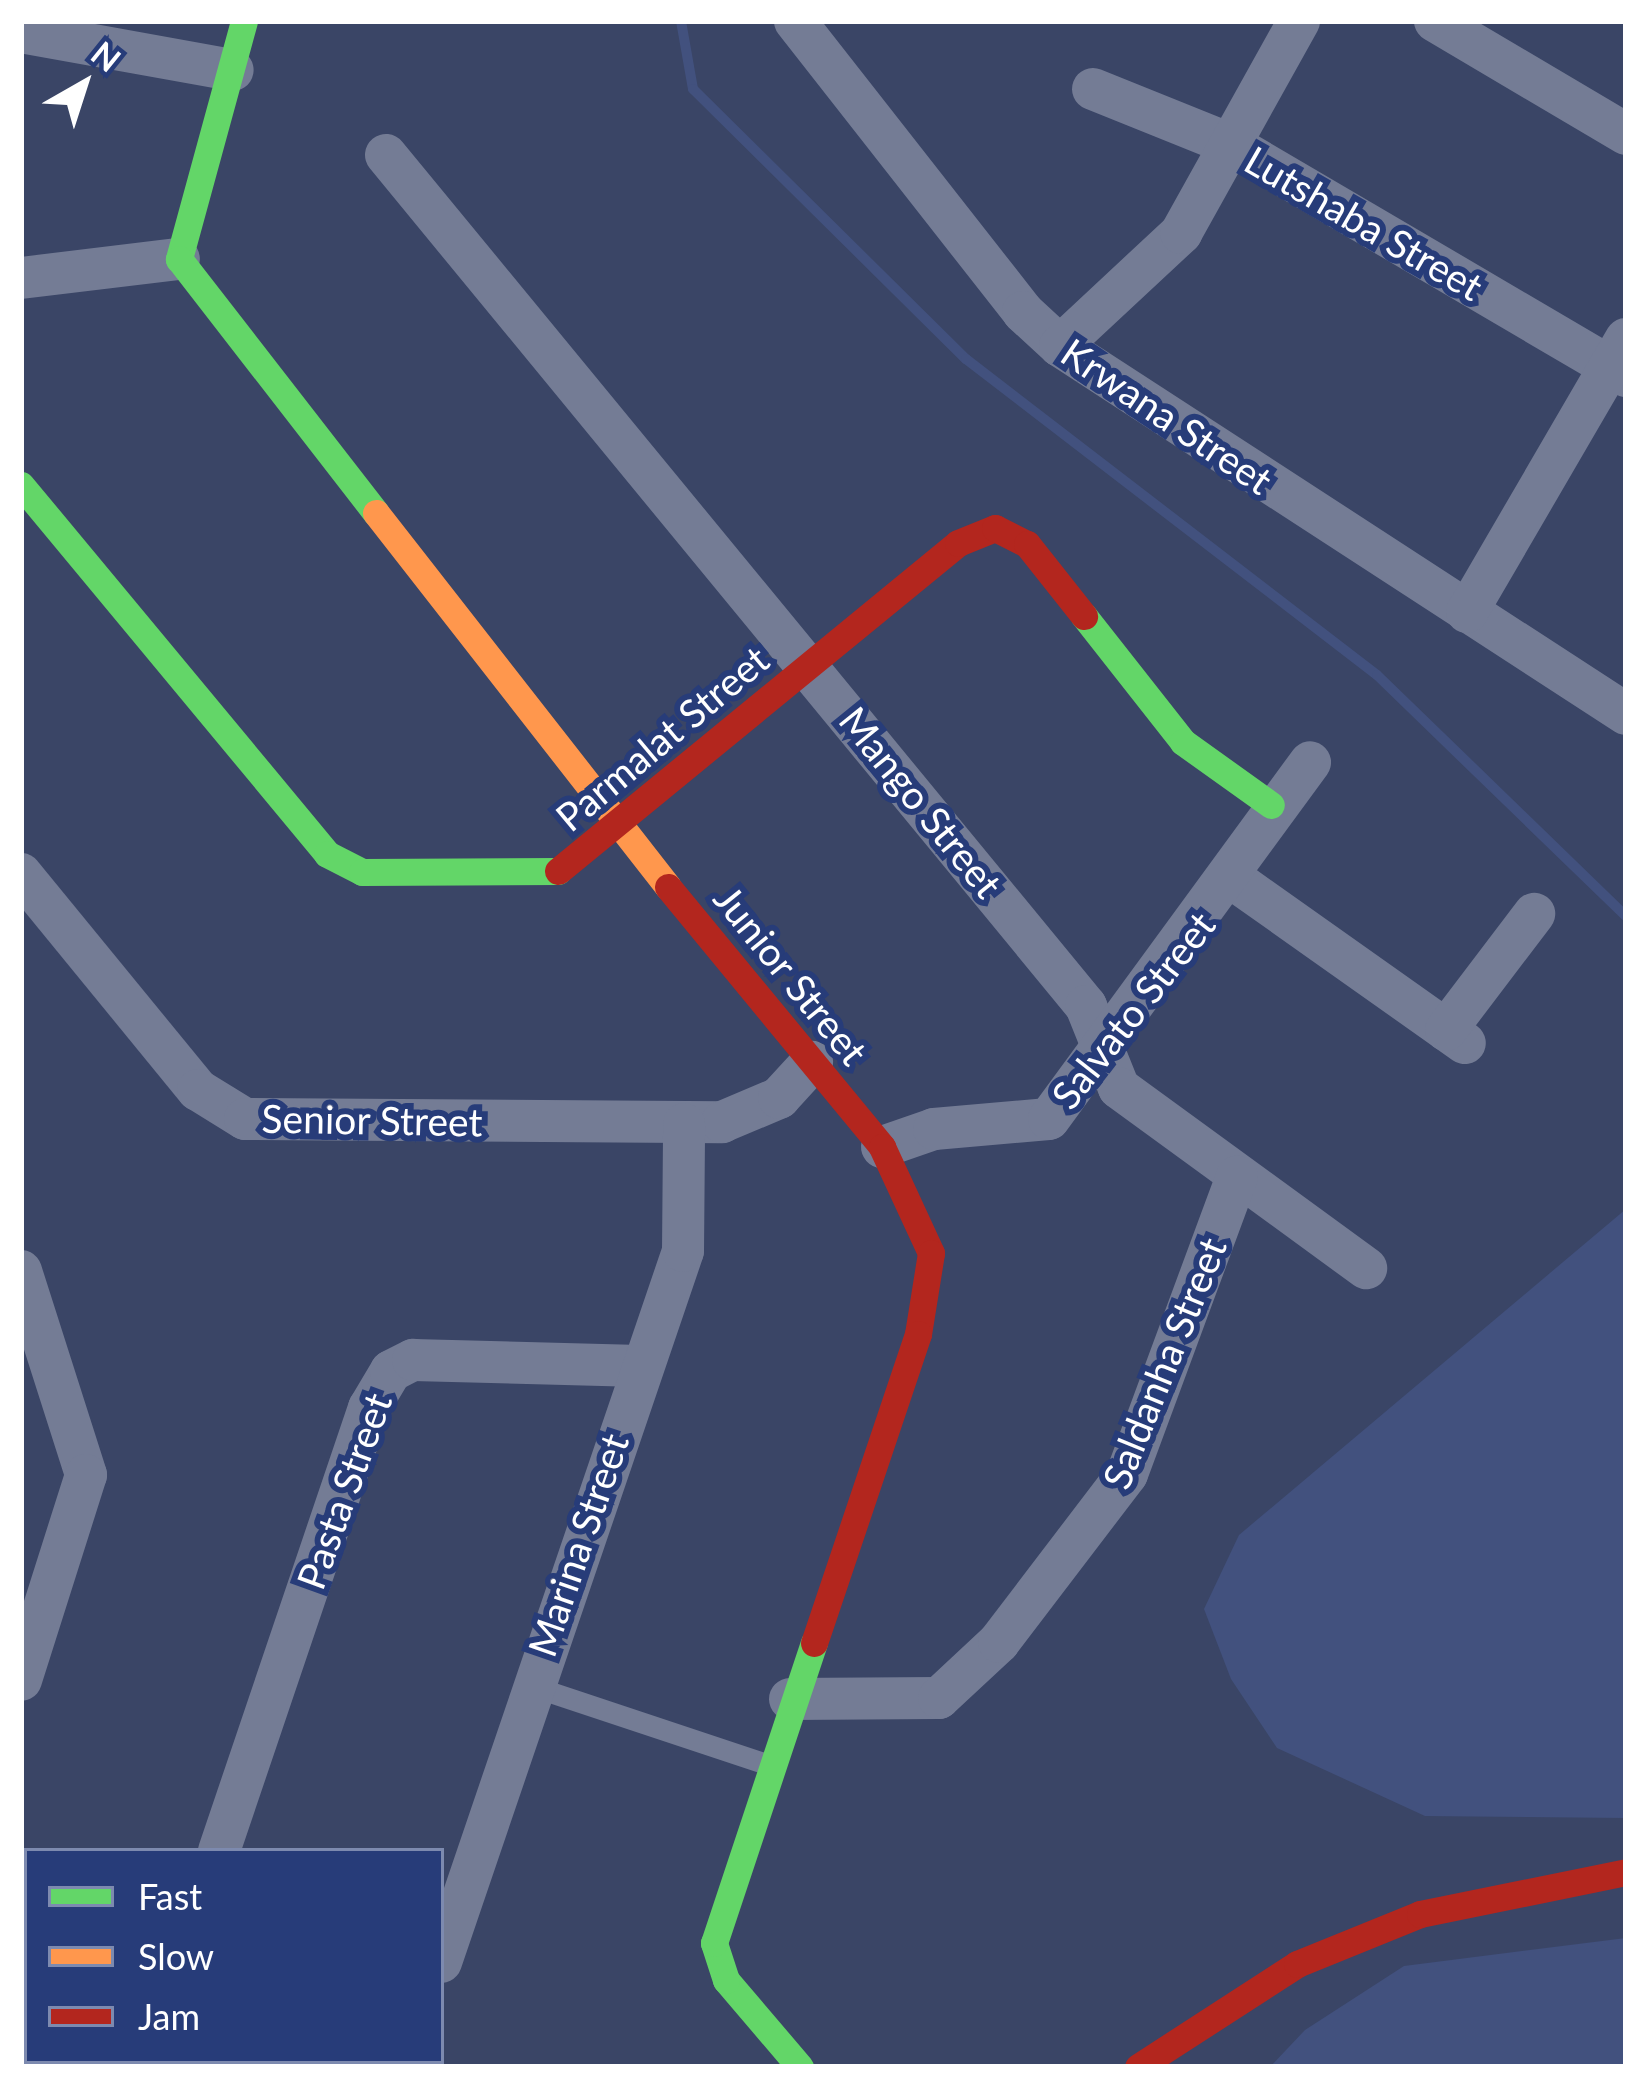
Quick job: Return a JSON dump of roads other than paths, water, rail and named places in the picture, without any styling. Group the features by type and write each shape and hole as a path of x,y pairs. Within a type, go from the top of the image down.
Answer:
{"street":[{"path":"21,278 179,260 244,21"},
{"name":"Krwana Street","path":"795,21 1023,312 1060,346 1626,715"},
{"path":"1060,346 1154,264 1232,145 1299,21"},
{"path":"1435,21 1626,134"},
{"path":"21,32 233,70"},
{"name":"Lutshaba Street","path":"1093,88 1232,145 1621,361"},
{"name":"Mango Street","path":"386,155 811,665 1086,1006 1119,1088 1366,1268"},
{"name":"Junior Street","path":"179,260 619,827 882,1147 920,1214 934,1280 767,1764 713,1943 726,1980 800,2067"},
{"path":"1467,612 1621,361"},
{"name":"Parmalat Street","path":"21,485 337,863 362,872 539,876 619,827 978,530 1027,544 1183,742 1271,805"},
{"name":"Salvato Street","path":"882,1147 934,1129 1049,1118 1233,879 1271,805 1310,762"},
{"name":"Senior Street","path":"21,874 198,1090 245,1119 684,1124 748,1117 812,1062"},
{"name":"Salvato Street","path":"1233,879 1456,1036 1534,914"},
{"name":"Marina Street","path":"444,1953 529,1685 683,1251 684,1124"},
{"name":"Saldanha Street","path":"790,1699 939,1697 999,1642 1127,1474 1237,1177"},
{"path":"21,1271 86,1475 21,1680"},
{"name":"Pasta Street","path":"220,1848 369,1408 392,1371 413,1360 640,1366"},
{"path":"1138,2067 1297,1964 1420,1914 1626,1872"}],"lane":[{"path":"529,1685 767,1764"}],"water":[{"path":"1626,1209 1626,1818 1425,1816 1277,1748 1231,1679 1204,1609 1239,1535"},
{"path":"1626,1938 1626,2067 1270,2067 1305,2030 1404,1966"}],"waterway":[{"path":"681,21 693,89 966,359 1377,675 1626,916"}]}
